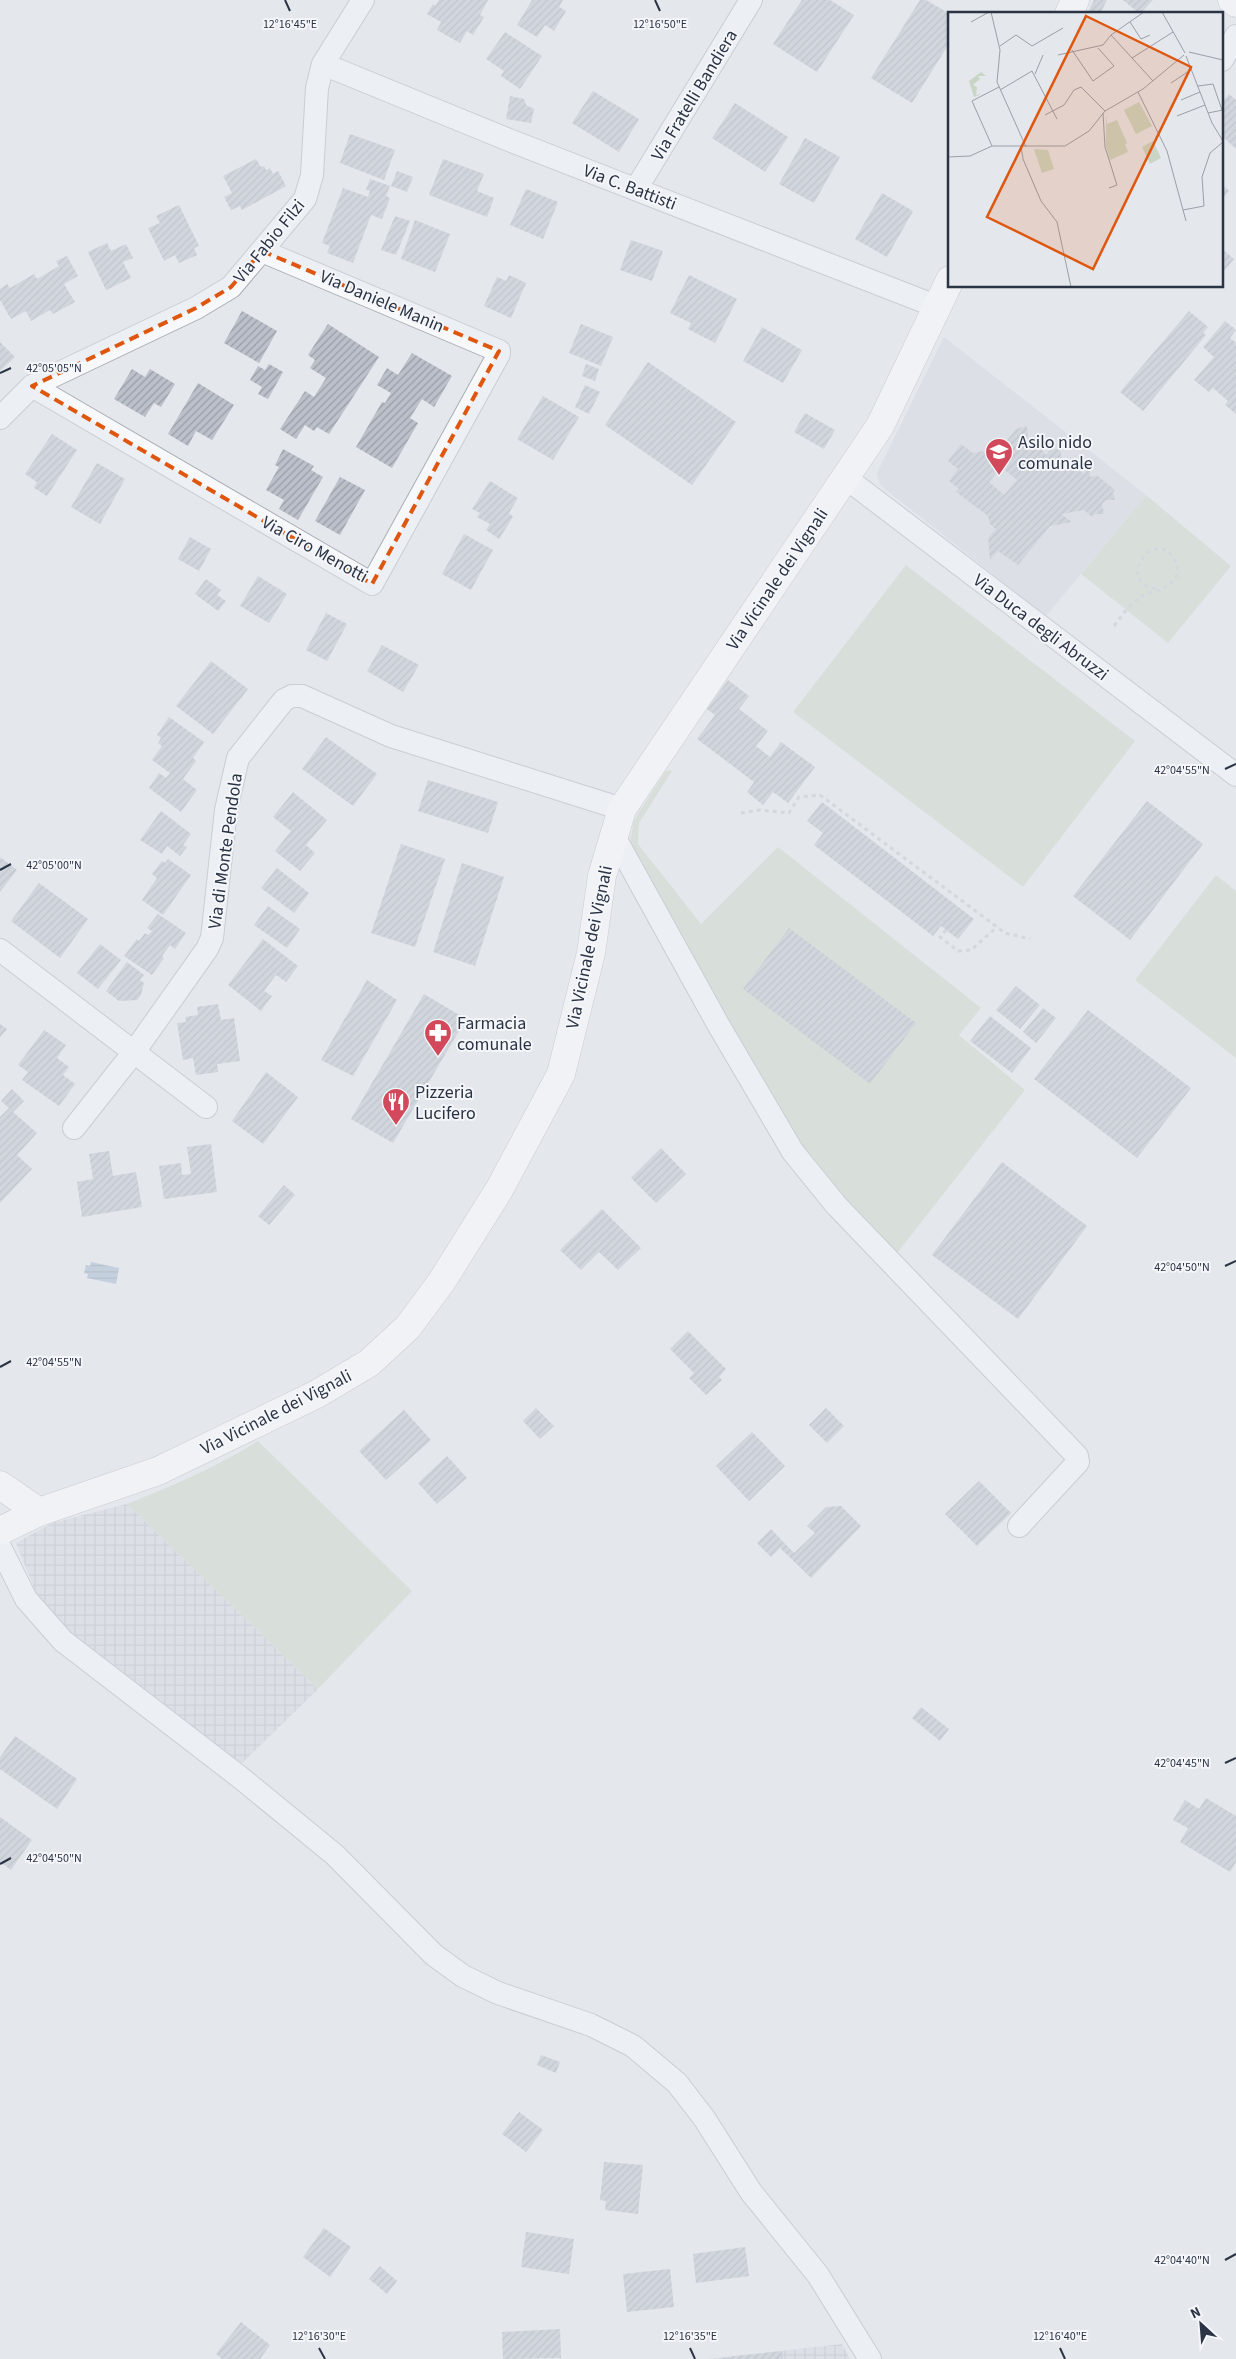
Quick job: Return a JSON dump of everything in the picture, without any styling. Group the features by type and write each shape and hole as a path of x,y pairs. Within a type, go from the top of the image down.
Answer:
{"street":[{"name":"Via Fabio Filzi","path":"0,418 32,386 196,308 231,288 305,199 312,175 317,88 323,64 363,0"},
{"name":"Via Fratelli Bandiera","path":"636,190 751,0"},
{"path":"1070,12 1075,0"},
{"path":"1232,0 1236,3"},
{"path":"1224,57 1236,36"},
{"name":"Via C. Battisti","path":"323,64 636,190 938,307"},
{"name":"Via Daniele Manin","path":"262,251 496,348 499,354"},
{"name":"Via Vicinale dei Vignali","path":"0,1531 39,1512 158,1470 317,1394 369,1363 408,1327 442,1281 495,1196 561,1074 591,953 602,876 622,809 880,426 948,284"},
{"name":"Via Ciro Menotti","path":"32,386 372,584 499,354"},
{"name":"Via Duca degli Abruzzi","path":"846,478 1236,775"},
{"name":"Via di Monte Pendola","path":"74,1128 134,1052 207,950 212,938 226,810 238,758 284,700 292,696 302,696 391,736 622,809"},
{"path":"614,836 718,1026 793,1152 836,1205 1077,1456 1078,1462 1019,1526"},
{"path":"0,950 206,1107"},
{"path":"0,1485 39,1512"},
{"path":"0,1547 26,1599 64,1642 241,1778 336,1856 434,1956 463,1976 498,1993 591,2025 633,2046 677,2083 704,2118 750,2192 818,2275 870,2359"}],"path":[{"path":"1114,626 1136,600 1166,587 1175,578 1177,566 1170,554 1158,549 1146,553 1138,564 1138,570 1142,582 1147,586 1160,589"},
{"path":"741,814 760,810 789,813 799,797 820,795 1005,933 1030,940"},
{"path":"946,930 940,937 958,952 970,950 997,927"}],"highlighted area":[{"path":"262,251 499,351 372,584 32,386 196,308 231,287"}],"shaded area":[{"name":"Asilo nido comunale","path":"944,337 1146,495 1046,616 881,486 878,479 877,473"},
{"path":"127,1504 318,1689 239,1766 62,1625 39,1600 16,1543 52,1523"},
{"path":"842,2344 850,2359 708,2359"}],"green space":[{"path":"1146,495 1231,566 1168,643 1081,574"},
{"path":"906,565 1135,741 1023,887 793,712"},
{"path":"672,771 639,823 638,844 701,924 778,847 981,1008 959,1035 1025,1090 894,1257 793,1139 628,852 634,820 665,772"},
{"path":"1216,875 1236,891 1236,1058 1135,980"},
{"path":"258,1441 412,1591 318,1689 127,1504 194,1475"}],"water":[{"path":"91,1262 119,1268 116,1284 87,1278 88,1274 84,1273 86,1265 90,1266"}],"building":[{"path":"439,0 488,0 480,15 484,17 473,35 467,31 460,43 437,30 441,22 427,14 433,4 435,6"},
{"path":"532,0 563,0 559,7 566,11 554,31 545,25 537,37 517,25"},
{"path":"802,0 830,0 854,15 817,72 773,44"},
{"path":"920,0 926,0 948,13 948,45 912,103 871,78"},
{"path":"1094,0 1107,0 1101,12 1088,12"},
{"path":"1123,0 1153,0 1142,12 1138,12"},
{"path":"505,32 542,56 520,89 501,76 504,71 486,59"},
{"path":"593,91 639,119 619,152 572,123"},
{"path":"1229,94 1236,100 1236,149 1224,138 1224,100"},
{"path":"510,96 524,99 526,105 534,109 531,123 506,119"},
{"path":"735,103 788,137 765,172 712,138"},
{"path":"350,134 395,150 384,180 340,163"},
{"path":"805,138 840,157 814,203 779,184"},
{"path":"256,159 261,167 264,166 266,170 270,168 273,174 278,171 286,186 242,210 240,206 231,210 224,197 232,193 223,176"},
{"path":"443,159 484,174 477,191 494,198 487,217 429,195"},
{"path":"397,171 413,177 407,192 391,186"},
{"path":"370,179 390,186 386,196 390,198 382,219 371,215 353,263 327,253 330,246 322,243 343,188 368,197 370,191 366,190"},
{"path":"1224,186 1229,191 1224,197"},
{"path":"526,189 558,202 543,239 510,225"},
{"path":"882,193 913,211 887,257 855,239"},
{"path":"179,205 199,246 194,248 197,255 179,263 175,255 164,261 148,228 160,223 156,216"},
{"path":"395,216 410,221 396,255 381,250"},
{"path":"415,220 450,234 435,272 401,259"},
{"path":"631,240 663,251 652,281 620,270"},
{"path":"107,243 111,251 126,244 133,258 123,262 131,278 106,290 88,252"},
{"path":"1224,251 1234,259 1224,271"},
{"path":"67,256 78,276 64,284 75,302 53,314 50,310 31,321 26,311 11,319 0,300 0,289 7,284 10,288 34,274 37,279 59,266 56,261"},
{"path":"509,275 526,283 511,318 484,306 497,277 506,281"},
{"path":"689,275 737,299 715,343 688,329 691,323 670,313"},
{"path":"242,311 277,331 259,363 224,343"},
{"path":"1189,311 1208,327 1203,333 1206,335 1143,411 1120,392"},
{"path":"1225,321 1236,330 1230,338 1236,343 1236,414 1225,405 1228,401 1213,388 1209,392 1194,380 1214,357 1203,347"},
{"path":"328,324 379,357 329,434 317,427 314,431 305,425 296,439 280,429 305,391 314,397 326,378 310,368 315,360 308,355"},
{"path":"581,324 613,337 601,366 569,353"},
{"path":"762,327 802,350 783,383 743,361"},
{"path":"0,342 15,357 0,371"},
{"path":"412,353 452,376 434,407 422,399 410,418 418,423 392,468 356,447 382,402 385,403 391,393 377,385 387,368 398,375"},
{"path":"648,362 736,422 692,485 605,425"},
{"path":"269,364 283,372 268,399 258,394 262,387 250,380 258,366 265,370"},
{"path":"586,364 599,369 595,381 582,376"},
{"path":"132,369 145,377 150,369 175,384 161,407 154,403 145,417 114,399"},
{"path":"198,383 234,405 212,440 196,431 188,446 168,434"},
{"path":"585,385 600,392 589,414 575,407"},
{"path":"543,396 579,417 553,460 517,439"},
{"path":"805,413 835,430 824,449 794,432"},
{"path":"1027,426 1028,442 1043,440 1043,452 1046,455 1050,450 1060,448 1062,462 1076,459 1076,468 1084,474 1089,466 1090,477 1098,476 1115,490 1113,492 1115,500 1106,500 1102,504 1104,514 1095,514 1092,517 1084,510 1061,514 1072,522 1050,526 1018,565 998,551 990,560 988,538 996,529 990,524 988,516 956,492 959,489 949,481 958,469 948,461 961,444 973,453 1001,448 1016,429","holes":["1001,467 1017,480 1004,495 989,482"]},
{"path":"52,434 77,450 47,496 34,488 37,482 25,474"},
{"path":"283,449 314,466 311,470 323,477 298,520 279,509 284,500 266,490 279,467 275,465"},
{"path":"97,463 125,479 100,524 71,507"},
{"path":"340,477 365,490 340,535 315,521"},
{"path":"490,481 518,498 509,513 513,517 499,539 486,530 490,524 477,517 480,513 472,509"},
{"path":"464,534 493,550 471,590 442,574"},
{"path":"190,537 211,549 199,571 178,559"},
{"path":"258,576 287,594 269,623 240,606"},
{"path":"206,579 221,590 217,595 226,601 218,611 195,594"},
{"path":"326,613 347,624 327,661 306,650"},
{"path":"382,645 419,665 403,692 367,671"},
{"path":"211,661 248,689 213,734 176,706"},
{"path":"728,680 749,696 739,709 768,731 756,746 770,757 781,742 815,767 788,803 773,792 763,805 747,792 754,782 697,739 715,715 707,709"},
{"path":"169,717 204,742 193,758 196,761 183,779 197,790 181,812 149,788 159,773 166,778 170,773 152,760 162,746 158,743 161,738 157,735"},
{"path":"326,737 377,774 353,806 302,769"},
{"path":"428,780 498,802 488,833 418,811"},
{"path":"293,792 327,820 306,845 315,853 300,871 275,851 291,831 273,817"},
{"path":"1147,801 1203,844 1130,940 1073,896"},
{"path":"822,802 974,919 958,939 941,926 933,936 814,845 823,833 807,821"},
{"path":"161,811 191,834 183,845 187,847 180,856 167,846 162,854 140,840"},
{"path":"401,844 445,859 415,947 371,933"},
{"path":"0,857 17,870 0,892"},
{"path":"168,859 191,875 163,915 142,900 157,878 152,874 162,861 165,863"},
{"path":"462,863 504,877 475,966 433,952"},
{"path":"277,868 309,893 294,913 261,888"},
{"path":"39,883 88,919 60,958 11,921"},
{"path":"268,906 300,929 287,948 254,925"},
{"path":"158,914 186,933 175,949 170,945 162,956 164,958 152,975 124,956 137,939 139,941 145,933 148,935 152,931 147,928"},
{"path":"789,928 916,1023 870,1084 743,989"},
{"path":"263,939 298,966 286,982 276,975 264,991 272,996 261,1011 228,985"},
{"path":"100,944 121,960 98,989 77,973"},
{"path":"127,962 144,975 140,980 144,983 141,995 137,1000 119,1001 106,991"},
{"path":"367,980 397,1000 353,1076 321,1060"},
{"path":"1016,986 1040,1005 1020,1029 996,1010"},
{"path":"424,994 466,1019 393,1143 351,1119"},
{"path":"218,1004 221,1020 234,1018 240,1061 217,1064 218,1072 196,1075 193,1058 183,1060 177,1023 186,1022 185,1017 198,1015 197,1007"},
{"path":"1043,1008 1056,1018 1036,1043 1023,1032"},
{"path":"1088,1010 1191,1088 1137,1158 1034,1079"},
{"path":"990,1016 1031,1048 1012,1073 970,1041"},
{"path":"0,1024 7,1029 0,1037"},
{"path":"44,1030 66,1045 57,1058 69,1067 63,1075 75,1084 59,1106 22,1080 28,1072 18,1065"},
{"path":"266,1072 298,1097 263,1144 232,1121"},
{"path":"12,1089 24,1101 13,1112 37,1133 17,1155 32,1169 0,1203 0,1117 9,1108 1,1101"},
{"path":"211,1144 217,1192 164,1199 159,1166 181,1163 182,1175 191,1174 187,1147"},
{"path":"661,1148 686,1174 656,1203 631,1178"},
{"path":"109,1151 113,1176 136,1172 142,1207 82,1217 77,1182 93,1179 89,1154"},
{"path":"1002,1162 1087,1226 1018,1319 932,1255"},
{"path":"284,1185 295,1195 269,1225 258,1216"},
{"path":"602,1209 641,1248 618,1270 599,1252 581,1270 560,1250"},
{"path":"688,1331 726,1369 719,1377 722,1380 706,1395 689,1378 694,1373 670,1349"},
{"path":"536,1408 554,1426 540,1439 523,1421"},
{"path":"826,1408 844,1426 827,1443 809,1425"},
{"path":"404,1410 431,1440 386,1480 359,1451"},
{"path":"752,1432 785,1466 749,1501 716,1466"},
{"path":"447,1456 467,1478 437,1504 418,1483"},
{"path":"979,1481 1011,1513 977,1546 945,1514"},
{"path":"841,1506 861,1526 811,1578 780,1548 771,1557 757,1543 771,1529 794,1553 815,1533 807,1526 826,1507"},
{"path":"921,1707 949,1729 940,1741 912,1718"},
{"path":"15,1736 77,1779 57,1809 0,1769 0,1757"},
{"path":"1206,1798 1236,1816 1236,1862 1230,1872 1180,1842 1188,1828 1173,1820 1185,1800 1199,1809"},
{"path":"0,1817 32,1840 11,1870 0,1862"},
{"path":"541,2055 560,2062 556,2073 537,2065"},
{"path":"519,2112 543,2130 526,2152 502,2134"},
{"path":"604,2162 643,2165 638,2214 605,2210 606,2201 600,2200"},
{"path":"324,2228 351,2247 330,2277 303,2257"},
{"path":"526,2232 574,2239 569,2274 521,2267"},
{"path":"745,2247 749,2276 696,2283 693,2254"},
{"path":"380,2266 397,2281 387,2294 369,2279"},
{"path":"670,2269 674,2307 627,2312 623,2274"},
{"path":"241,2322 270,2345 260,2359 222,2359 216,2354"},
{"path":"560,2329 561,2358 503,2359 502,2332"},
{"path":"782,2351 783,2359 719,2359 719,2358"}],"place":[{"name":"Asilo nido comunale","path":"999,476"},
{"name":"Farmacia comunale","path":"438,1057"},
{"name":"Pizzeria Lucifero","path":"396,1126"}]}
